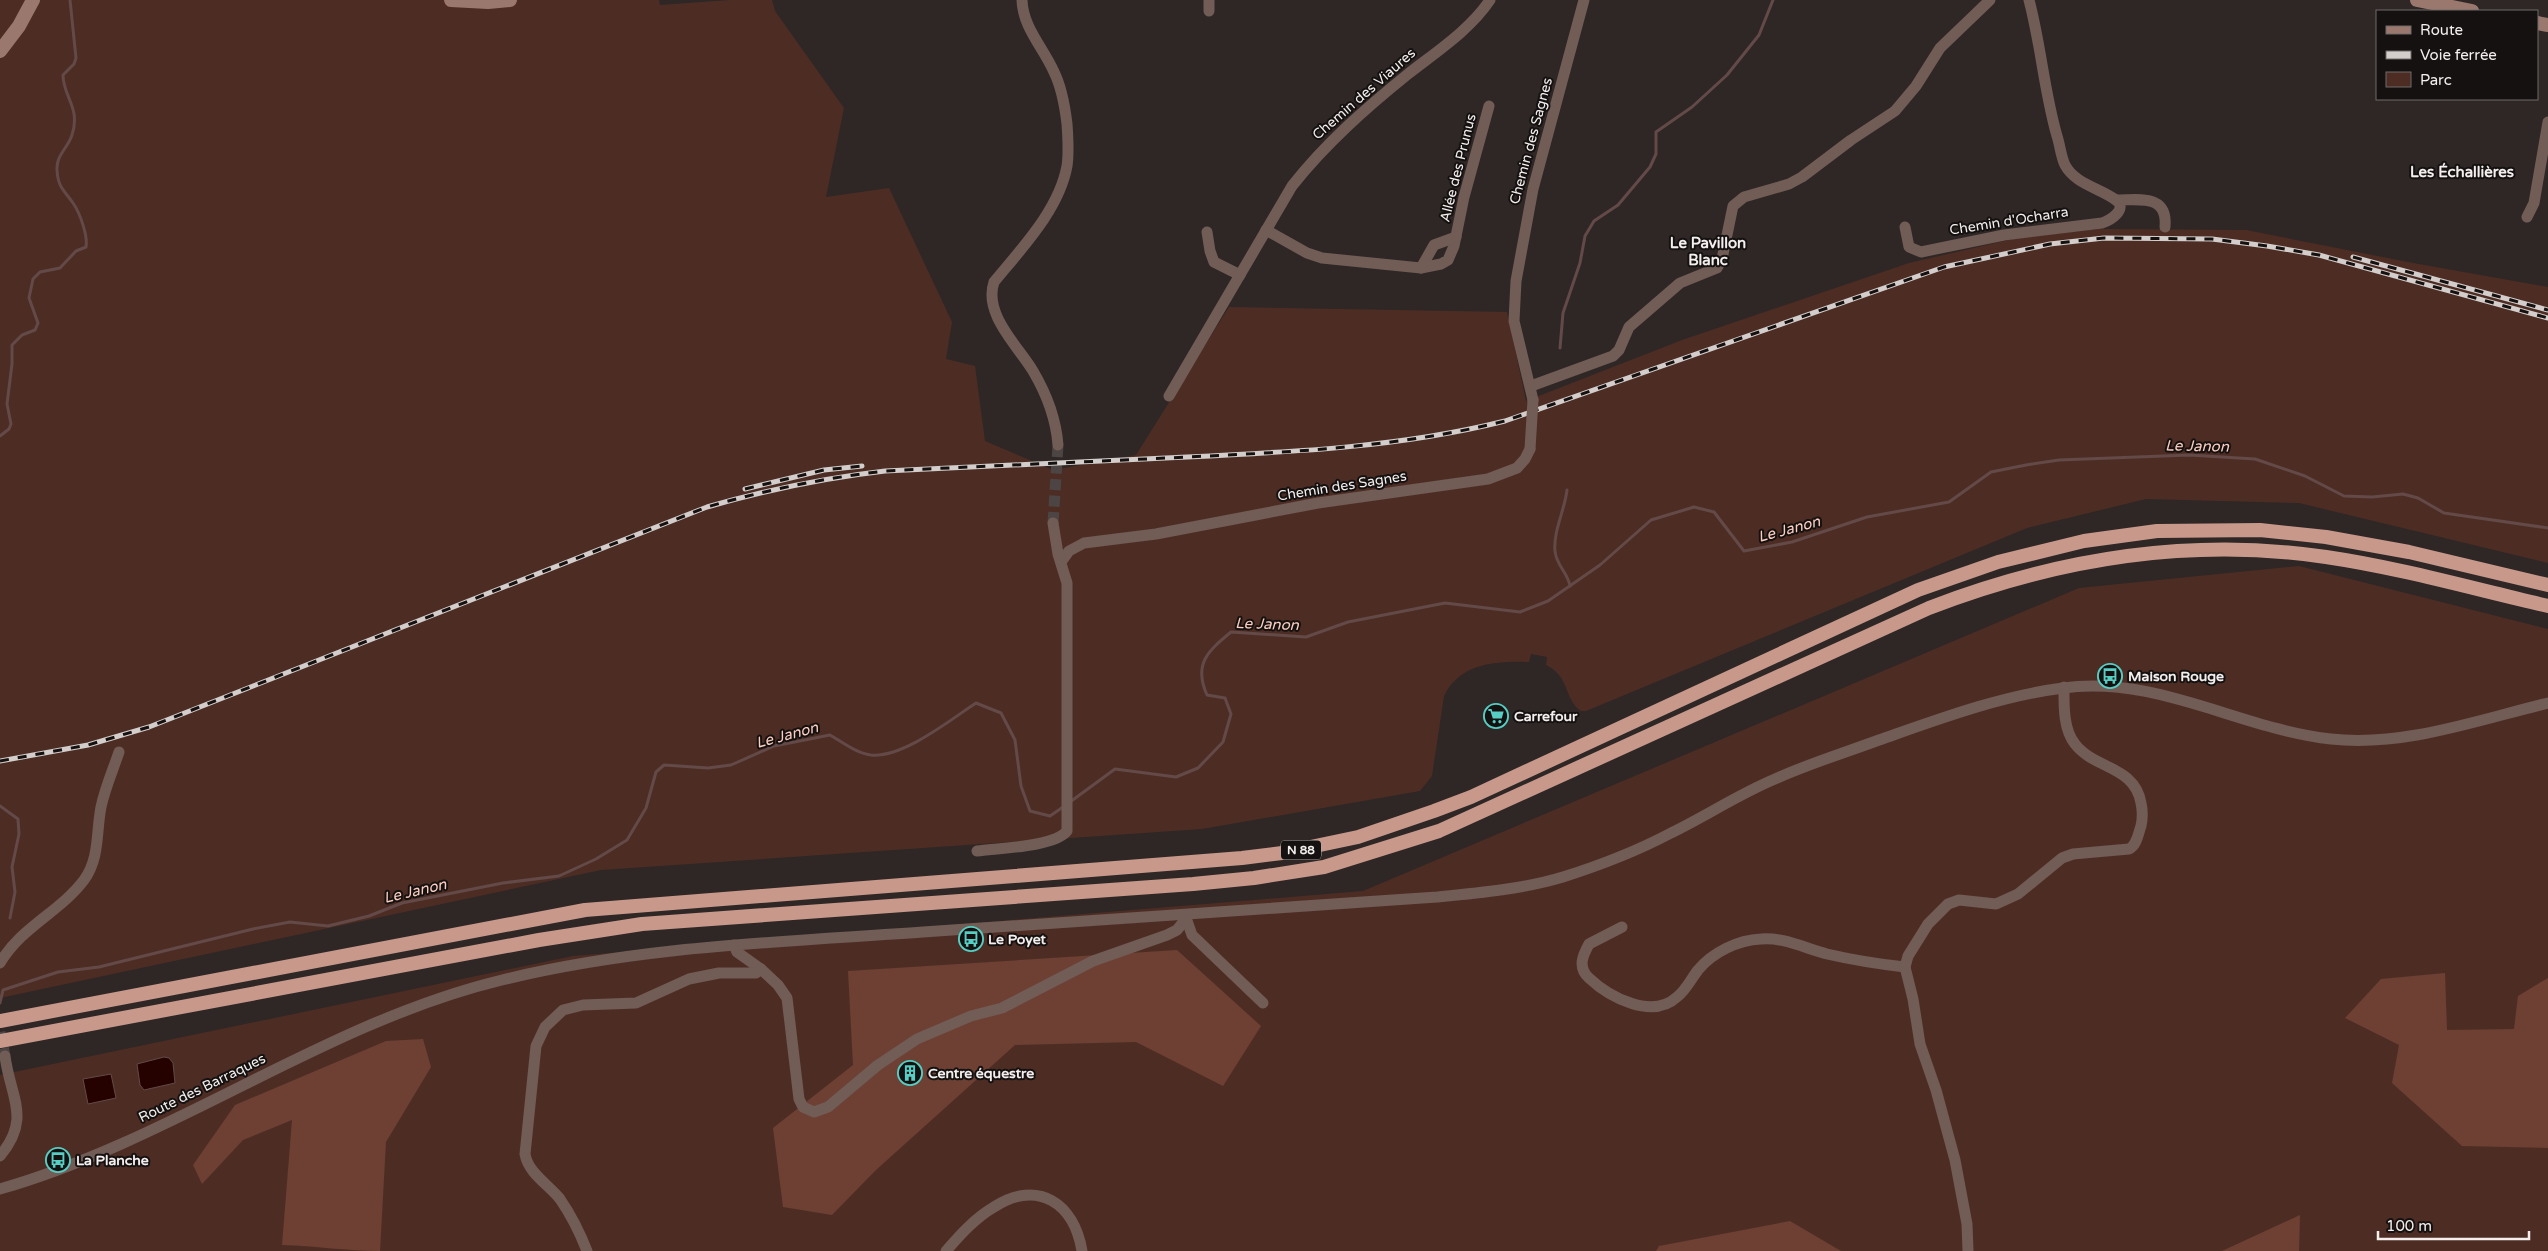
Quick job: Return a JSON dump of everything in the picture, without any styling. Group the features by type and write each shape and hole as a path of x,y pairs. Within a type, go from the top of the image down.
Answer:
{"highway":[{"name":"N 88","path":"0,1021 585,910 1242,858 1282,853 1349,839 1396,825 1471,797 1918,590 1998,562 2084,541 2157,531 2260,530 2326,537 2409,552 2548,585"},
{"name":"N 88","path":"0,1041 539,940 642,924 1202,884 1254,878 1324,866 1439,831 1929,608 1997,583 2092,560 2155,552 2204,550 2290,553 2388,568 2548,606"}],"main road":[{"path":"0,51 19,26 33,0"},
{"path":"451,0 510,0"},
{"path":"2417,0 2467,10"}],"street":[{"path":"1022,0 1024,17 1054,70 1061,93 1068,140 1067,165 1062,182 1051,205 994,282 991,291 998,318 1034,372 1043,392 1057,430 1058,445"},
{"name":"Chemin des Viaures","path":"1169,396 1292,186 1327,144 1453,37 1490,0"},
{"name":"Chemin des Sagnes","path":"1061,562 1069,551 1084,543 1156,534 1318,503 1488,479 1501,476 1517,468 1525,459 1530,449 1533,400 1514,321 1516,281 1533,189 1584,0"},
{"path":"1531,386 1613,356 1634,322 1680,283 1713,270 1721,264 1730,214 1737,201 1744,197 1789,184 1802,177 1851,140 1895,111 1916,86 1940,48 1990,0"},
{"path":"2029,0 2038,34 2049,109 2065,165 2083,182 2116,200 2151,201 2159,204 2166,216 2165,227"},
{"name":"Allée des Prunus","path":"1266,230 1315,256 1421,268 1441,264 1448,260 1452,253 1464,197 1489,106"},
{"path":"2527,218 2534,203 2548,122"},
{"name":"Chemin d'Ocharra","path":"1905,227 1909,247 1921,252 2004,235 2102,223 2116,217 2120,205 2116,200"},
{"path":"1207,232 1214,262 1240,275"},
{"name":"Allée des Prunus","path":"1421,268 1434,245 1456,237"},
{"path":"977,851 1057,839 1067,831 1067,583 1053,523"},
{"name":"Route des Barraques","path":"0,1189 70,1166 119,1146 347,1034 415,1007 500,980 604,959 734,945 1185,918 1437,898 1509,889 1561,877 1620,857 1672,833 1766,783 1951,714 1984,704 2064,688 2100,686 2144,691 2185,700 2293,732 2331,739 2365,740 2404,737 2449,728 2548,703"},
{"path":"1968,1251 1967,1224 1956,1160 1939,1098 1920,1044 1912,992 1905,967 1908,956 1919,937 1948,904 1959,900 1996,904 2018,894 2062,858 2073,854 2129,849 2135,845 2144,816 2140,795 2135,784 2123,773 2075,744 2066,722 2064,688"},
{"path":"0,963 21,936 65,900 92,868 96,854 101,808 119,752"},
{"path":"734,945 737,952 761,969 778,985 787,998 799,1099 803,1107 814,1112 828,1106 878,1065 917,1039 971,1016 1002,1008 1093,961 1167,935 1177,930 1185,918 1196,939 1263,1003"},
{"path":"1622,926 1590,944 1581,964 1584,974 1611,994 1632,1003 1654,1007 1677,998 1710,958 1740,942 1777,938 1825,954 1862,962 1905,967"},
{"path":"587,1251 567,1210 526,1161 536,1046 545,1027 563,1010 573,1006 636,1003 690,979 719,973 756,972 761,969"},
{"path":"0,1156 10,1144 18,1118 18,1105 5,1056"},
{"path":"946,1251 977,1219 995,1206 1014,1197 1028,1194 1048,1198 1059,1204 1078,1232 1082,1251"}],"green space":[{"path":"0,0 659,0 660,5 730,0 772,0 775,11 844,108 826,197 889,188 952,322 946,359 975,366 985,441 1053,470 1136,455 1229,307 1507,312 1526,401 1682,340 1909,263 2017,238 2098,229 2246,230 2548,287 2548,563 2299,503 2146,499 2027,528 1586,711 1581,711 1576,706 1559,675 1546,665 1547,657 1531,654 1529,662 1504,662 1469,670 1451,685 1444,696 1432,776 1420,791 1202,829 601,870 0,998"},
{"path":"2299,566 2548,629 2548,1251 0,1251 0,1075 573,956 1363,891 2079,588"}],"shaded area":[{"path":"1177,950 1261,1026 1223,1086 1136,1042 1015,1045 876,1170 832,1215 783,1207 773,1128 853,1065 848,971"},
{"path":"2445,973 2447,1030 2514,1029 2518,996 2548,978 2548,1148 2462,1146 2392,1083 2399,1045 2345,1018 2381,979"},
{"path":"423,1039 431,1067 386,1142 380,1251 282,1245 292,1120 243,1140 202,1184 193,1165 235,1105 386,1041"},
{"path":"164,1057 169,1058 173,1063 175,1083 144,1090 140,1085 137,1064"},
{"path":"111,1074 116,1098 88,1104 83,1079"},
{"path":"2300,1215 2299,1251 2222,1251"},
{"path":"1790,1221 1841,1251 1656,1251 1659,1246"}],"waterway":[{"path":"0,436 9,429 11,424 7,404 12,364 12,345 22,335 35,330 38,323 29,298 33,279 40,272 60,268 76,251 86,247 85,231 81,218 76,207 60,185 57,170 58,160 70,140 74,125 73,110 63,75 74,64 76,58 70,0"},
{"path":"1560,348 1563,313 1580,263 1585,236 1594,221 1618,205 1650,167 1656,154 1656,132 1692,107 1727,75 1759,35 1773,0"},
{"name":"Le Janon","path":"1070,802 1115,769 1176,777 1198,768 1223,742 1231,714 1225,698 1207,695 1203,684 1202,666 1210,652 1231,632 1306,637 1348,622 1445,603 1520,612 1548,601 1600,565 1651,520 1694,507 1714,512 1744,551 1792,542 1867,517 1949,502 1991,472 2059,460 2189,455 2255,459 2305,476 2344,496 2372,497 2403,494 2418,498 2444,513 2548,528"},
{"path":"1567,490 1557,528 1555,551 1557,561 1570,586"},
{"name":"Le Janon","path":"0,1003 3,990 58,972 99,967 253,929 290,922 328,926 369,916 402,903 503,883 559,876 596,859 627,840 646,808 656,772 664,765 708,768 731,765 774,746 830,735 860,752 871,755 884,754 897,751 926,736 976,703 1001,713 1015,740 1021,786 1030,811 1050,816 1063,807"},
{"path":"0,806 18,819 19,834 12,867 15,892 10,918"}],"tunnel":[{"path":"1053,523 1058,445"},
{"path":"0,1032 5,1056"}],"railway":[{"path":"0,761 88,745 149,727 707,507 751,495 817,481 885,471 1307,450 1387,442 1466,430 1505,421 1944,267 2050,244 2104,238 2212,239 2267,246 2319,255 2548,318"},
{"path":"2353,257 2548,310"},
{"path":"745,489 824,470 862,466"}],"place":[{"name":"Maison Rouge","path":"2110,676"},
{"name":"Carrefour","path":"1496,716"},
{"name":"Le Poyet","path":"971,939"},
{"name":"Centre équestre","path":"910,1073"},
{"name":"La Planche","path":"58,1160"}],"district":[{"name":"Les Échallières","path":"2462,172"},
{"name":"Le Pavillon Blanc","path":"1708,252"}]}
